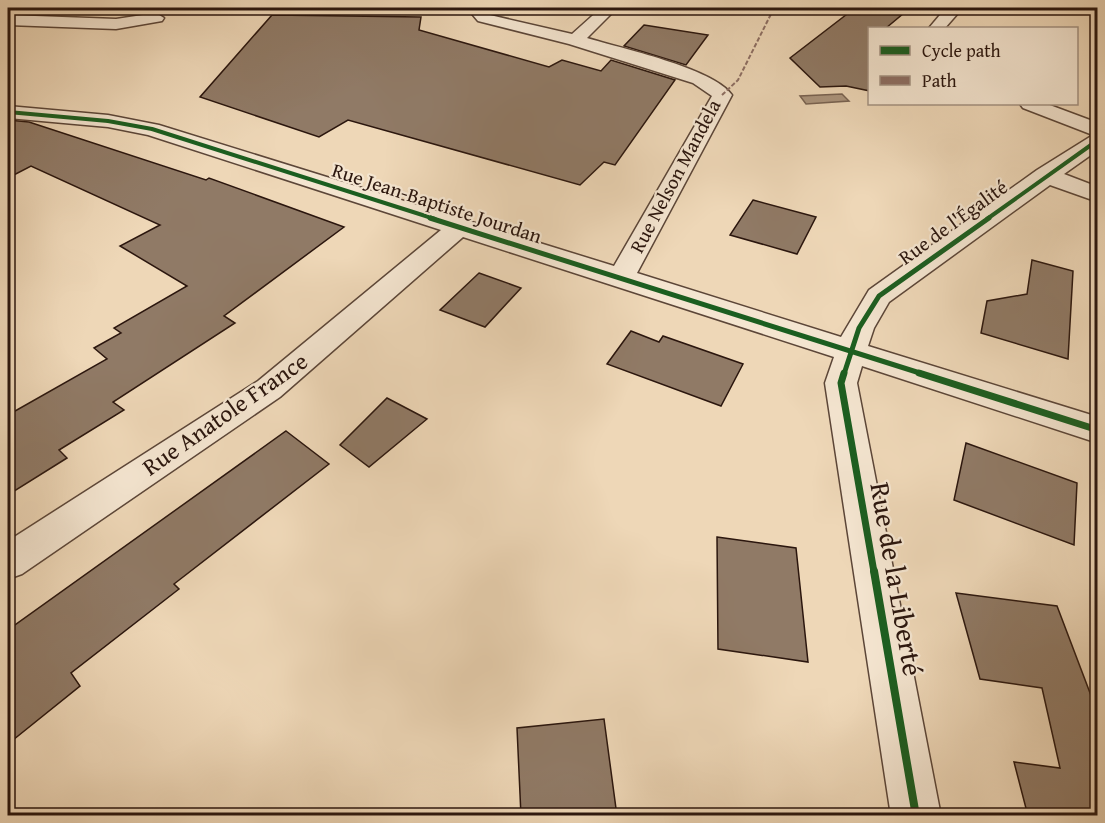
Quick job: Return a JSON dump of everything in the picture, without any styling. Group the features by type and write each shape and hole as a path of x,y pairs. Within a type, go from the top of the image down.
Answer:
{"street":[{"path":"474,8 484,18 575,40 610,8"},
{"path":"938,27 951,12"},
{"path":"8,20 116,24 156,18"},
{"name":"Rue Nelson Mandela","path":"575,40 700,79 722,95 621,278"},
{"path":"1033,105 1098,130"},
{"name":"Rue Jean-Baptiste Jourdan","path":"8,112 87,119 152,129 1098,430"},
{"name":"Rue de l'Égalité","path":"851,351 859,328 879,296 1045,175 1098,140"},
{"path":"1045,175 1098,195"},
{"name":"Rue Anatole France","path":"8,562 269,389 441,244 458,227"},
{"name":"Rue de la Liberté","path":"851,351 842,383 916,816"}],"shaded area":[{"path":"842,94 849,101 806,104 800,96"}],"building":[{"path":"855,8 910,8 887,27 868,27 868,91 846,86 820,87 790,58"},
{"path":"272,15 421,17 419,30 549,67 562,60 601,71 611,60 675,80 615,165 604,162 580,185 348,120 319,137 200,97"},
{"path":"644,25 708,35 686,65 624,46"},
{"path":"8,120 29,122 206,180 209,178 344,227 224,316 235,323 113,402 124,410 59,450 67,458 8,495 8,415 107,359 94,348 121,333 114,328 187,286 120,246 160,225 31,166 8,178"},
{"path":"753,200 816,217 797,254 730,235"},
{"path":"1032,260 1073,271 1068,359 981,333 987,301 1027,294"},
{"path":"479,273 521,288 485,327 440,310"},
{"path":"631,331 659,342 663,336 743,364 721,406 607,364"},
{"path":"387,398 427,419 369,467 340,445"},
{"path":"286,431 329,464 174,584 179,589 71,673 80,686 8,744 8,630"},
{"path":"966,443 1077,483 1074,545 954,500"},
{"path":"717,537 796,548 808,662 718,649"},
{"path":"956,593 1057,606 1098,714 1098,816 1028,816 1014,762 1060,768 1042,688 980,679"},
{"path":"604,719 617,816 521,816 517,728"}],"marked path":[{"path":"722,95 738,80 774,8"}],"cycle path":[{"path":"8,112 108,121 152,129 1098,430"},
{"path":"916,816 841,383 859,328 879,296 1098,140"}]}
